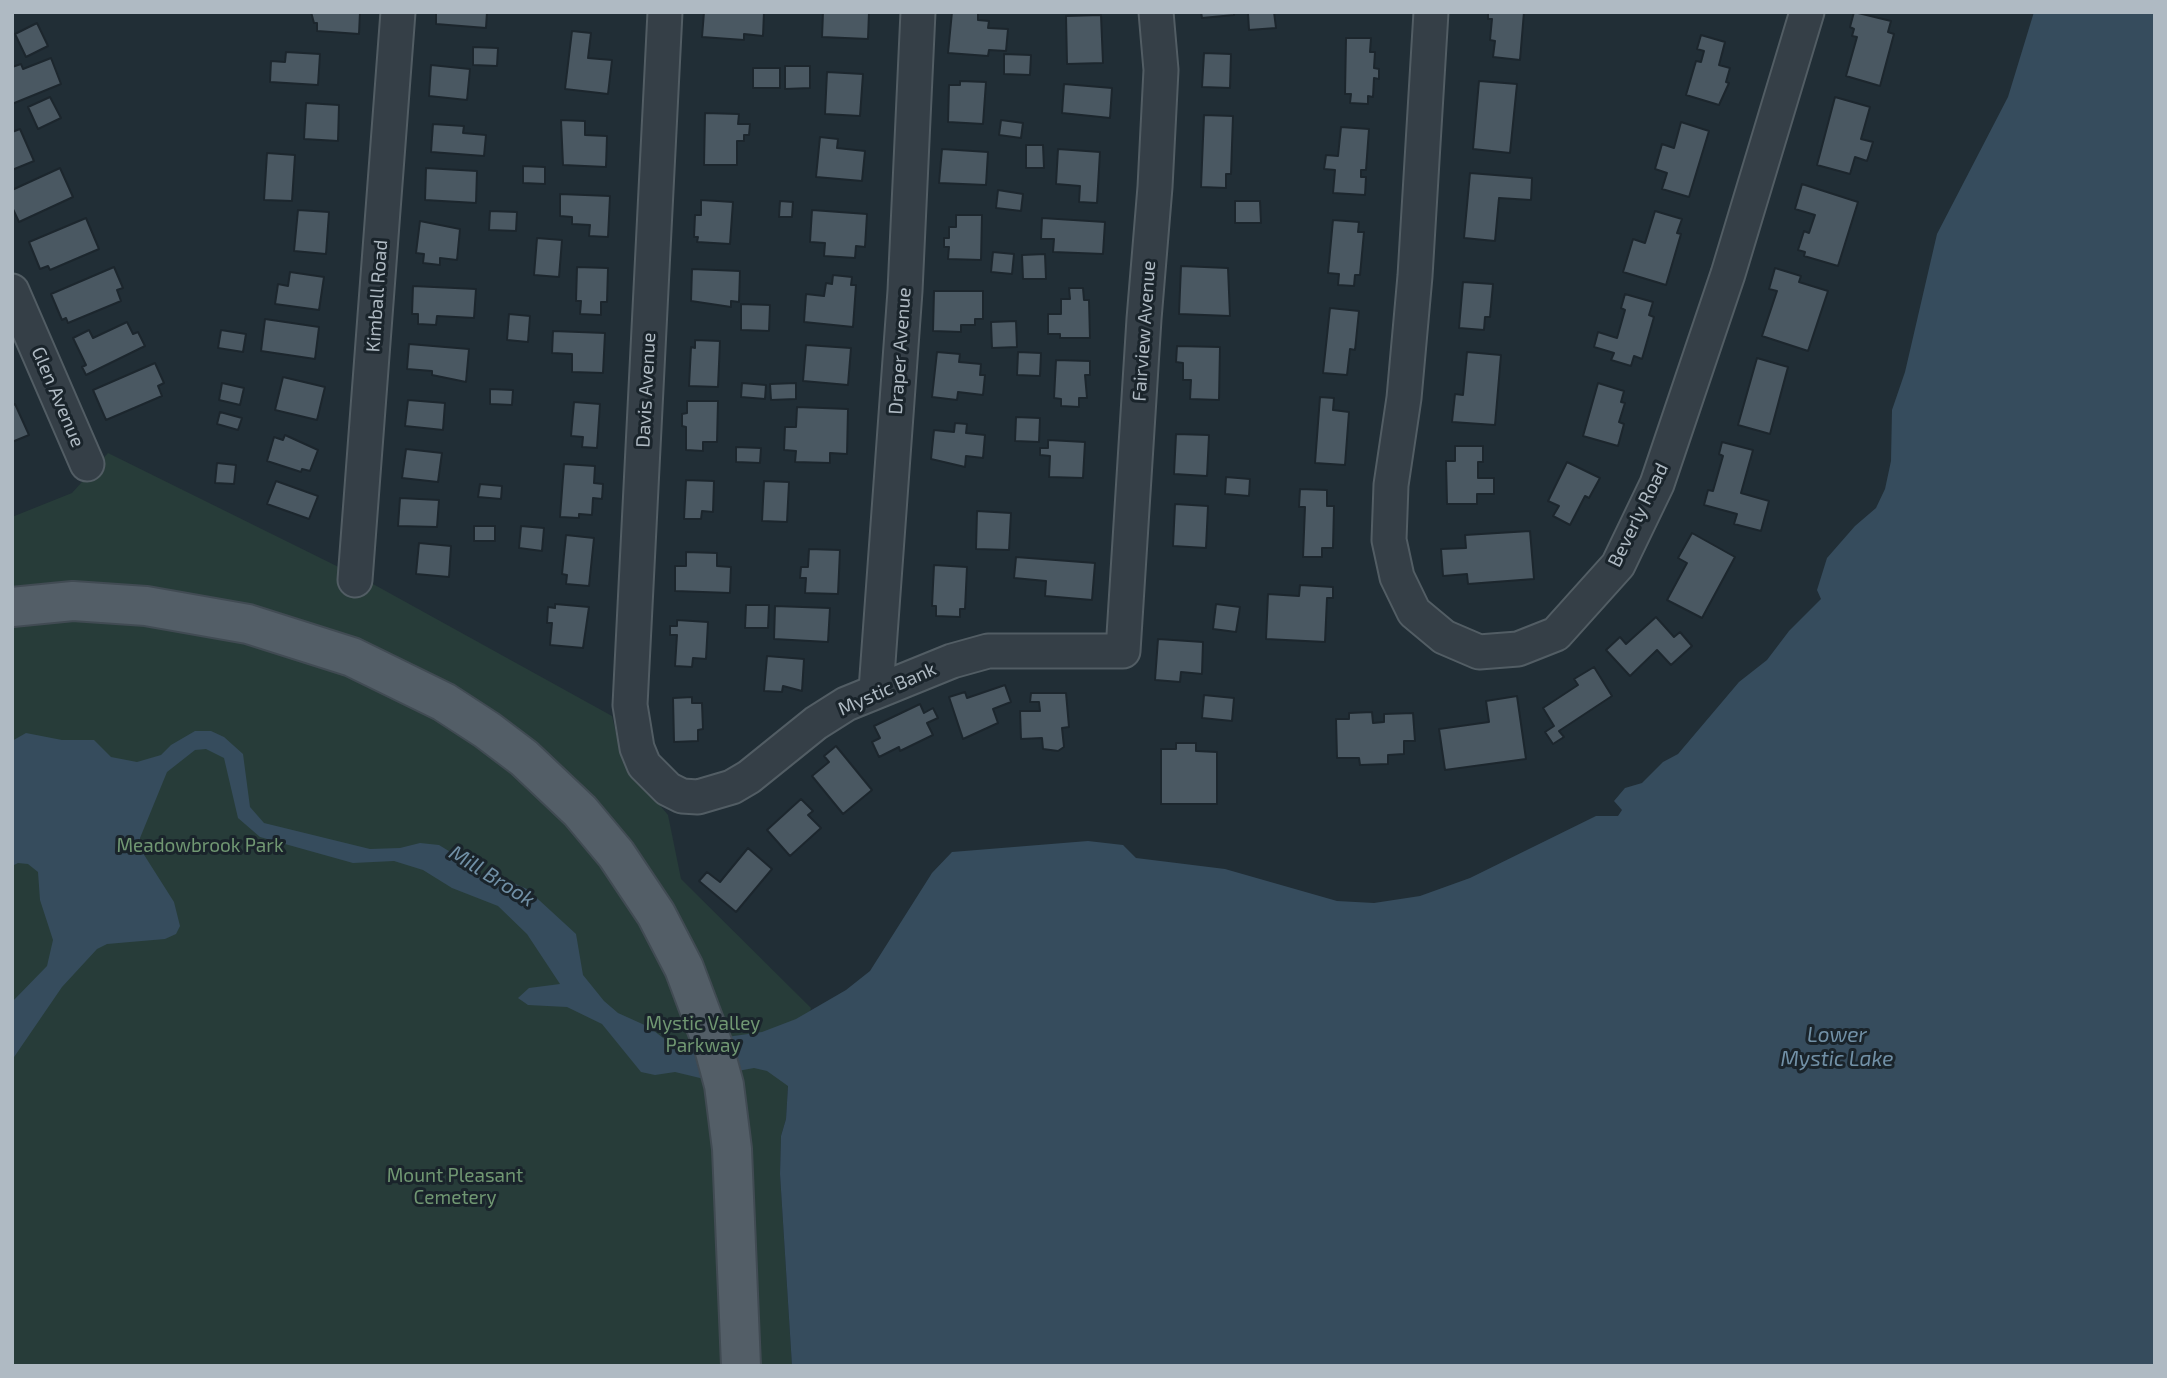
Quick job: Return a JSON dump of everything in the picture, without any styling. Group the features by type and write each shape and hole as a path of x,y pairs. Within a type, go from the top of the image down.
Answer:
{"main road":[{"path":"12,607 108,602 248,624 352,657 444,702 524,758 580,811 616,855 672,943 708,1028 724,1085 735,1183 741,1366"}],"street":[{"name":"Kimball Road","path":"355,580 398,12"},
{"name":"Davis Avenue","path":"645,765 634,738 630,705 665,12"},
{"name":"Draper Avenue","path":"876,690 905,291 918,12"},
{"name":"Fairview Avenue","path":"1123,651 1157,161 1161,70 1156,12"},
{"name":"Beverly Road","path":"1431,12 1415,276 1404,398 1391,485 1389,540 1397,577 1414,611 1444,637 1479,652 1518,649 1556,634 1618,565 1657,484 1728,274 1807,12"},
{"name":"Glen Avenue","path":"12,291 26,361 86,464"},
{"name":"Mystic Bank","path":"645,765 668,789 682,796 698,797 716,793 749,777 816,723 876,690 988,651 1123,651"}],"green space":[{"path":"108,453 373,584 612,716 617,737 636,777 668,815 681,879 811,1008 788,1086 786,1119 781,1136 780,1174 792,1366 12,1366 12,517 72,493"}],"water":[{"name":"Lower Mystic Lake","path":"2034,12 2155,12 2155,1366 792,1366 780,1174 781,1136 786,1119 788,1086 767,1071 754,1068 700,1078 675,1072 655,1075 641,1072 602,1024 567,1007 528,1005 518,998 529,988 560,984 527,934 498,906 452,888 423,870 394,861 353,863 260,837 238,818 224,758 206,749 195,750 167,772 140,838 141,850 174,902 180,926 176,934 165,939 107,944 97,949 62,987 12,1060 12,1002 47,966 53,940 40,900 38,872 28,864 18,863 12,866 12,741 26,733 62,740 94,740 111,757 137,762 161,755 171,745 195,731 211,731 224,737 243,754 250,807 264,823 370,849 400,848 420,843 439,845 475,867 482,878 493,882 511,882 527,889 576,934 583,975 604,1001 618,1013 677,1044 762,1032 796,1019 846,990 870,971 932,873 952,852 1088,841 1123,845 1136,858 1225,869 1337,901 1374,903 1420,896 1470,878 1596,816 1618,816 1622,810 1614,801 1625,788 1642,783 1663,762 1678,754 1739,682 1767,660 1789,631 1821,599 1817,590 1827,558 1855,526 1876,508 1885,489 1891,461 1892,410 1905,372 1937,234 2008,97"}],"building":[{"path":"311,12 360,12 359,34 317,31 317,23 314,23"},
{"path":"436,12 487,12 486,28 436,24"},
{"path":"704,12 764,12 763,36 744,34 744,40 702,37"},
{"path":"823,12 869,12 868,39 822,37"},
{"path":"952,12 978,13 978,20 989,21 988,28 1008,29 1006,51 989,50 988,56 948,53"},
{"path":"1201,12 1234,12 1234,15 1202,18"},
{"path":"1274,12 1276,28 1249,30 1248,13"},
{"path":"1488,12 1524,12 1520,60 1493,57 1495,41 1490,40 1492,19 1488,19"},
{"path":"1854,12 1891,21 1888,32 1894,34 1880,86 1846,76 1857,37 1852,36 1854,29 1850,27"},
{"path":"1101,15 1103,63 1067,64 1066,16"},
{"path":"37,23 48,46 26,57 15,34"},
{"path":"572,31 591,33 588,58 612,60 608,94 565,89"},
{"path":"1701,35 1725,42 1719,65 1730,68 1726,82 1729,83 1719,105 1686,95 1696,61 1701,62 1704,51 1697,49"},
{"path":"1346,38 1371,38 1370,52 1375,52 1374,68 1379,69 1379,79 1374,78 1373,97 1368,96 1368,104 1350,103 1351,94 1345,94"},
{"path":"473,47 498,48 497,66 473,65"},
{"path":"286,52 320,54 318,85 270,82 271,61 285,62"},
{"path":"1204,53 1231,54 1230,88 1202,87"},
{"path":"1004,54 1031,55 1030,75 1004,74"},
{"path":"51,58 61,84 12,104 12,67 21,64 23,69"},
{"path":"431,65 470,69 467,100 429,96"},
{"path":"785,66 810,66 810,88 785,89"},
{"path":"753,68 780,68 780,88 753,88"},
{"path":"827,72 863,74 860,116 825,114"},
{"path":"960,81 986,82 983,124 948,122 949,85 960,85"},
{"path":"1479,81 1517,84 1510,153 1473,149"},
{"path":"1064,84 1112,88 1110,118 1062,113"},
{"path":"50,97 61,118 38,129 28,107"},
{"path":"1835,97 1870,107 1861,139 1873,142 1867,161 1855,157 1850,174 1817,165"},
{"path":"306,103 339,105 338,141 304,139"},
{"path":"705,113 739,114 738,124 750,124 749,135 744,135 744,141 737,141 737,165 704,165"},
{"path":"1204,115 1233,116 1231,174 1226,174 1226,188 1201,187"},
{"path":"561,120 585,121 585,135 607,136 606,167 563,165"},
{"path":"1001,120 1023,123 1021,138 999,135"},
{"path":"1681,122 1709,131 1689,197 1662,189 1667,173 1655,169 1662,144 1674,148"},
{"path":"433,124 464,126 463,133 486,135 484,156 431,152"},
{"path":"1341,127 1369,129 1366,170 1361,170 1361,177 1366,177 1365,195 1333,193 1335,170 1324,169 1326,155 1338,156"},
{"path":"20,129 34,161 12,170 12,132"},
{"path":"820,137 838,139 837,148 865,151 862,181 816,177"},
{"path":"1026,145 1043,145 1044,168 1026,168"},
{"path":"942,149 988,152 986,185 939,183"},
{"path":"1058,149 1100,152 1097,203 1079,202 1080,186 1056,184"},
{"path":"267,153 295,155 292,201 264,200"},
{"path":"523,166 545,167 545,184 523,183"},
{"path":"60,168 73,197 19,222 12,207 12,190"},
{"path":"426,168 477,171 476,203 425,200"},
{"path":"1470,173 1532,178 1531,200 1499,198 1495,241 1464,238"},
{"path":"1802,184 1858,202 1838,266 1804,256 1805,252 1798,250 1804,231 1809,233 1815,215 1795,209"},
{"path":"998,190 1023,194 1021,211 996,208"},
{"path":"560,194 610,196 608,237 589,236 590,225 572,224 572,217 560,216"},
{"path":"701,200 733,202 730,244 697,242 698,237 694,237 695,215 701,215"},
{"path":"780,201 793,202 792,217 779,217"},
{"path":"1235,201 1260,201 1261,223 1235,223"},
{"path":"298,210 329,212 326,254 294,251"},
{"path":"812,210 867,214 865,247 856,246 855,258 824,256 825,243 810,242"},
{"path":"490,211 517,212 516,231 489,230"},
{"path":"1655,211 1682,219 1677,233 1681,234 1666,285 1623,272 1633,239 1645,243"},
{"path":"956,215 982,215 981,260 948,259 949,247 944,247 944,238 949,238 949,227 956,227"},
{"path":"86,218 99,249 50,270 48,266 40,269 29,242"},
{"path":"1042,218 1105,222 1103,254 1053,252 1054,239 1041,239"},
{"path":"1333,220 1359,222 1358,232 1364,232 1360,275 1355,275 1354,286 1338,285 1339,274 1328,273"},
{"path":"420,221 460,229 457,260 440,258 440,265 423,263 424,254 416,253"},
{"path":"537,238 562,240 559,277 534,275"},
{"path":"993,252 1014,254 1012,274 991,272"},
{"path":"1045,254 1046,279 1023,279 1022,255"},
{"path":"1181,266 1228,268 1230,316 1179,314"},
{"path":"114,267 123,288 117,290 121,301 68,323 66,318 62,320 51,294"},
{"path":"577,267 608,268 607,302 601,302 601,315 580,314 581,301 576,301"},
{"path":"1775,268 1801,276 1799,282 1828,291 1808,351 1762,336 1777,291 1769,289"},
{"path":"692,269 740,271 739,302 731,301 731,307 691,301"},
{"path":"290,272 324,277 319,310 275,304 278,284 288,286"},
{"path":"833,275 852,277 851,285 856,285 853,327 804,322 806,294 824,296 826,283 832,284"},
{"path":"1463,282 1493,284 1490,317 1485,317 1484,330 1459,328"},
{"path":"413,286 476,289 474,318 437,316 436,325 418,324 418,314 412,314"},
{"path":"1069,288 1083,288 1084,300 1089,300 1090,338 1060,338 1060,334 1048,334 1048,314 1061,314 1061,299 1070,299"},
{"path":"934,291 983,291 983,319 975,319 975,325 961,325 961,332 933,331"},
{"path":"1625,294 1653,302 1649,315 1654,317 1642,359 1634,356 1631,366 1611,360 1614,353 1594,347 1598,332 1617,338 1625,310 1621,308"},
{"path":"741,304 770,305 769,331 741,330"},
{"path":"1330,308 1359,311 1355,350 1350,349 1347,375 1323,373"},
{"path":"509,314 530,316 528,342 507,340"},
{"path":"265,319 319,327 315,359 261,351"},
{"path":"1016,321 1017,347 992,348 991,322"},
{"path":"127,322 133,334 138,332 145,346 86,375 82,367 86,365 73,338 89,330 93,338"},
{"path":"221,330 246,334 243,352 218,348"},
{"path":"553,331 605,333 603,373 572,372 572,354 552,353"},
{"path":"695,340 720,341 718,387 689,386 691,347 695,348"},
{"path":"409,344 469,349 466,382 432,375 432,371 407,369"},
{"path":"806,345 851,348 848,385 803,381"},
{"path":"1177,346 1220,347 1219,400 1190,399 1191,380 1183,380 1183,363 1176,362"},
{"path":"937,352 960,354 959,362 981,364 980,375 985,375 983,395 958,392 957,400 932,397"},
{"path":"1018,352 1041,353 1040,376 1017,375"},
{"path":"1467,352 1501,355 1495,425 1452,422 1455,394 1463,395"},
{"path":"1757,358 1788,367 1770,434 1738,425"},
{"path":"1056,360 1090,361 1090,375 1085,375 1087,398 1079,398 1079,407 1061,406 1061,399 1054,398"},
{"path":"155,363 164,383 158,386 162,396 106,420 93,390"},
{"path":"283,377 325,387 317,420 275,410"},
{"path":"222,383 244,388 240,405 219,400"},
{"path":"742,383 766,385 765,399 741,397"},
{"path":"796,383 796,399 771,400 770,384"},
{"path":"1598,383 1624,391 1621,402 1625,403 1619,422 1624,424 1618,446 1583,436"},
{"path":"490,389 513,390 512,405 490,404"},
{"path":"1320,397 1334,398 1333,410 1349,412 1345,465 1315,463"},
{"path":"408,400 445,403 443,430 405,426"},
{"path":"687,401 718,401 717,442 703,442 703,451 686,450 686,427 682,426 682,414 687,413"},
{"path":"574,402 600,404 597,448 582,447 583,437 571,436"},
{"path":"15,404 29,435 12,442 12,406"},
{"path":"797,407 848,409 847,454 830,453 830,463 795,462 796,451 784,450 785,427 796,427"},
{"path":"220,412 242,418 238,430 217,424"},
{"path":"1016,417 1040,418 1039,442 1015,441"},
{"path":"955,423 967,424 966,433 985,435 983,458 966,456 965,467 931,459 934,430 954,432"},
{"path":"1176,434 1209,435 1207,476 1174,474"},
{"path":"285,435 318,450 310,471 302,469 301,472 267,461 274,437 283,440"},
{"path":"1048,440 1085,442 1083,478 1049,477 1050,456 1040,455 1040,448 1048,448"},
{"path":"1722,442 1753,450 1741,493 1769,501 1761,531 1734,524 1737,514 1704,505 1708,490 1713,491 1723,456 1719,454"},
{"path":"1455,446 1483,446 1483,462 1478,462 1478,478 1494,478 1494,494 1477,494 1477,504 1447,504 1446,461 1455,461"},
{"path":"736,447 761,448 760,463 736,462"},
{"path":"406,449 442,453 438,482 402,478"},
{"path":"1567,462 1600,478 1589,498 1585,496 1570,525 1553,516 1559,506 1548,501"},
{"path":"217,463 236,465 234,484 215,483"},
{"path":"564,464 595,466 594,483 603,484 602,499 593,498 592,515 579,514 579,518 560,517"},
{"path":"1226,477 1250,479 1249,496 1225,494"},
{"path":"686,480 714,481 713,512 702,511 701,519 684,519"},
{"path":"276,481 318,496 309,519 267,504"},
{"path":"764,481 789,482 787,522 762,521"},
{"path":"480,484 502,486 501,499 478,497"},
{"path":"1300,489 1327,490 1327,506 1334,506 1333,548 1322,548 1322,557 1303,557 1305,507 1299,507"},
{"path":"400,498 439,500 437,527 398,526"},
{"path":"1175,504 1208,506 1206,548 1173,546"},
{"path":"977,511 1011,513 1009,550 976,549"},
{"path":"474,526 495,526 495,541 474,541"},
{"path":"521,526 544,528 542,551 519,548"},
{"path":"1530,531 1534,579 1468,584 1467,574 1443,576 1441,549 1466,548 1465,535"},
{"path":"1692,533 1735,557 1702,618 1667,600 1687,563 1678,558"},
{"path":"566,535 594,538 589,586 566,584 567,575 562,574"},
{"path":"419,543 451,546 449,577 416,574"},
{"path":"809,549 840,550 838,594 805,593 806,578 800,578 801,567 808,567"},
{"path":"686,552 717,553 717,566 731,567 730,593 675,591 675,566 686,566"},
{"path":"1016,557 1095,563 1092,600 1045,596 1046,581 1014,578"},
{"path":"934,565 967,567 965,609 960,609 960,617 936,616 936,606 932,606"},
{"path":"1300,585 1333,587 1333,598 1327,598 1325,642 1266,639 1268,594 1299,596"},
{"path":"555,604 589,607 583,648 550,645 552,623 547,623 548,607 555,608"},
{"path":"1216,604 1240,607 1236,632 1213,629"},
{"path":"746,605 769,605 768,628 745,628"},
{"path":"775,606 830,608 828,642 774,639"},
{"path":"1656,617 1674,637 1680,632 1692,646 1671,665 1657,650 1630,676 1606,650 1620,637 1626,644"},
{"path":"677,620 708,622 706,659 693,658 692,667 675,666 677,635 670,635 670,626 677,626"},
{"path":"1158,639 1203,642 1202,674 1181,672 1180,682 1155,680"},
{"path":"767,656 804,659 802,691 783,686 782,692 764,691"},
{"path":"1594,667 1612,696 1559,731 1564,737 1553,744 1545,732 1554,726 1543,708 1578,685 1574,679"},
{"path":"1005,685 1011,702 993,709 998,723 963,739 949,697 965,692 967,698"},
{"path":"1031,693 1066,693 1069,727 1062,728 1064,747 1058,751 1043,749 1042,738 1021,739 1020,711 1040,711 1039,702 1030,702"},
{"path":"1204,695 1234,698 1232,721 1202,718"},
{"path":"1517,696 1526,759 1445,770 1439,729 1489,722 1486,701"},
{"path":"692,697 692,703 702,703 703,729 698,730 698,741 674,742 673,698"},
{"path":"920,704 924,713 933,708 938,718 927,723 933,735 900,751 899,747 879,757 872,742 880,738 874,726"},
{"path":"1372,712 1373,723 1384,722 1384,714 1413,713 1415,741 1404,741 1404,754 1388,755 1388,764 1360,765 1359,758 1337,758 1336,719 1349,719 1349,713"},
{"path":"1176,743 1196,743 1196,751 1217,752 1217,804 1161,804 1161,749 1176,749"},
{"path":"836,746 872,790 843,814 812,776 829,762 824,756"},
{"path":"801,799 813,811 808,815 821,828 790,856 767,830"},
{"path":"748,848 772,869 736,912 699,881 707,872 720,882"}],"park label":[{"name":"Meadowbrook Park","path":"200,846"},
{"name":"Mystic Valley Parkway","path":"703,1035"},
{"name":"Mount Pleasant Cemetery","path":"455,1187"}],"water label":[{"name":"Mill Brook","path":"492,876"}]}
